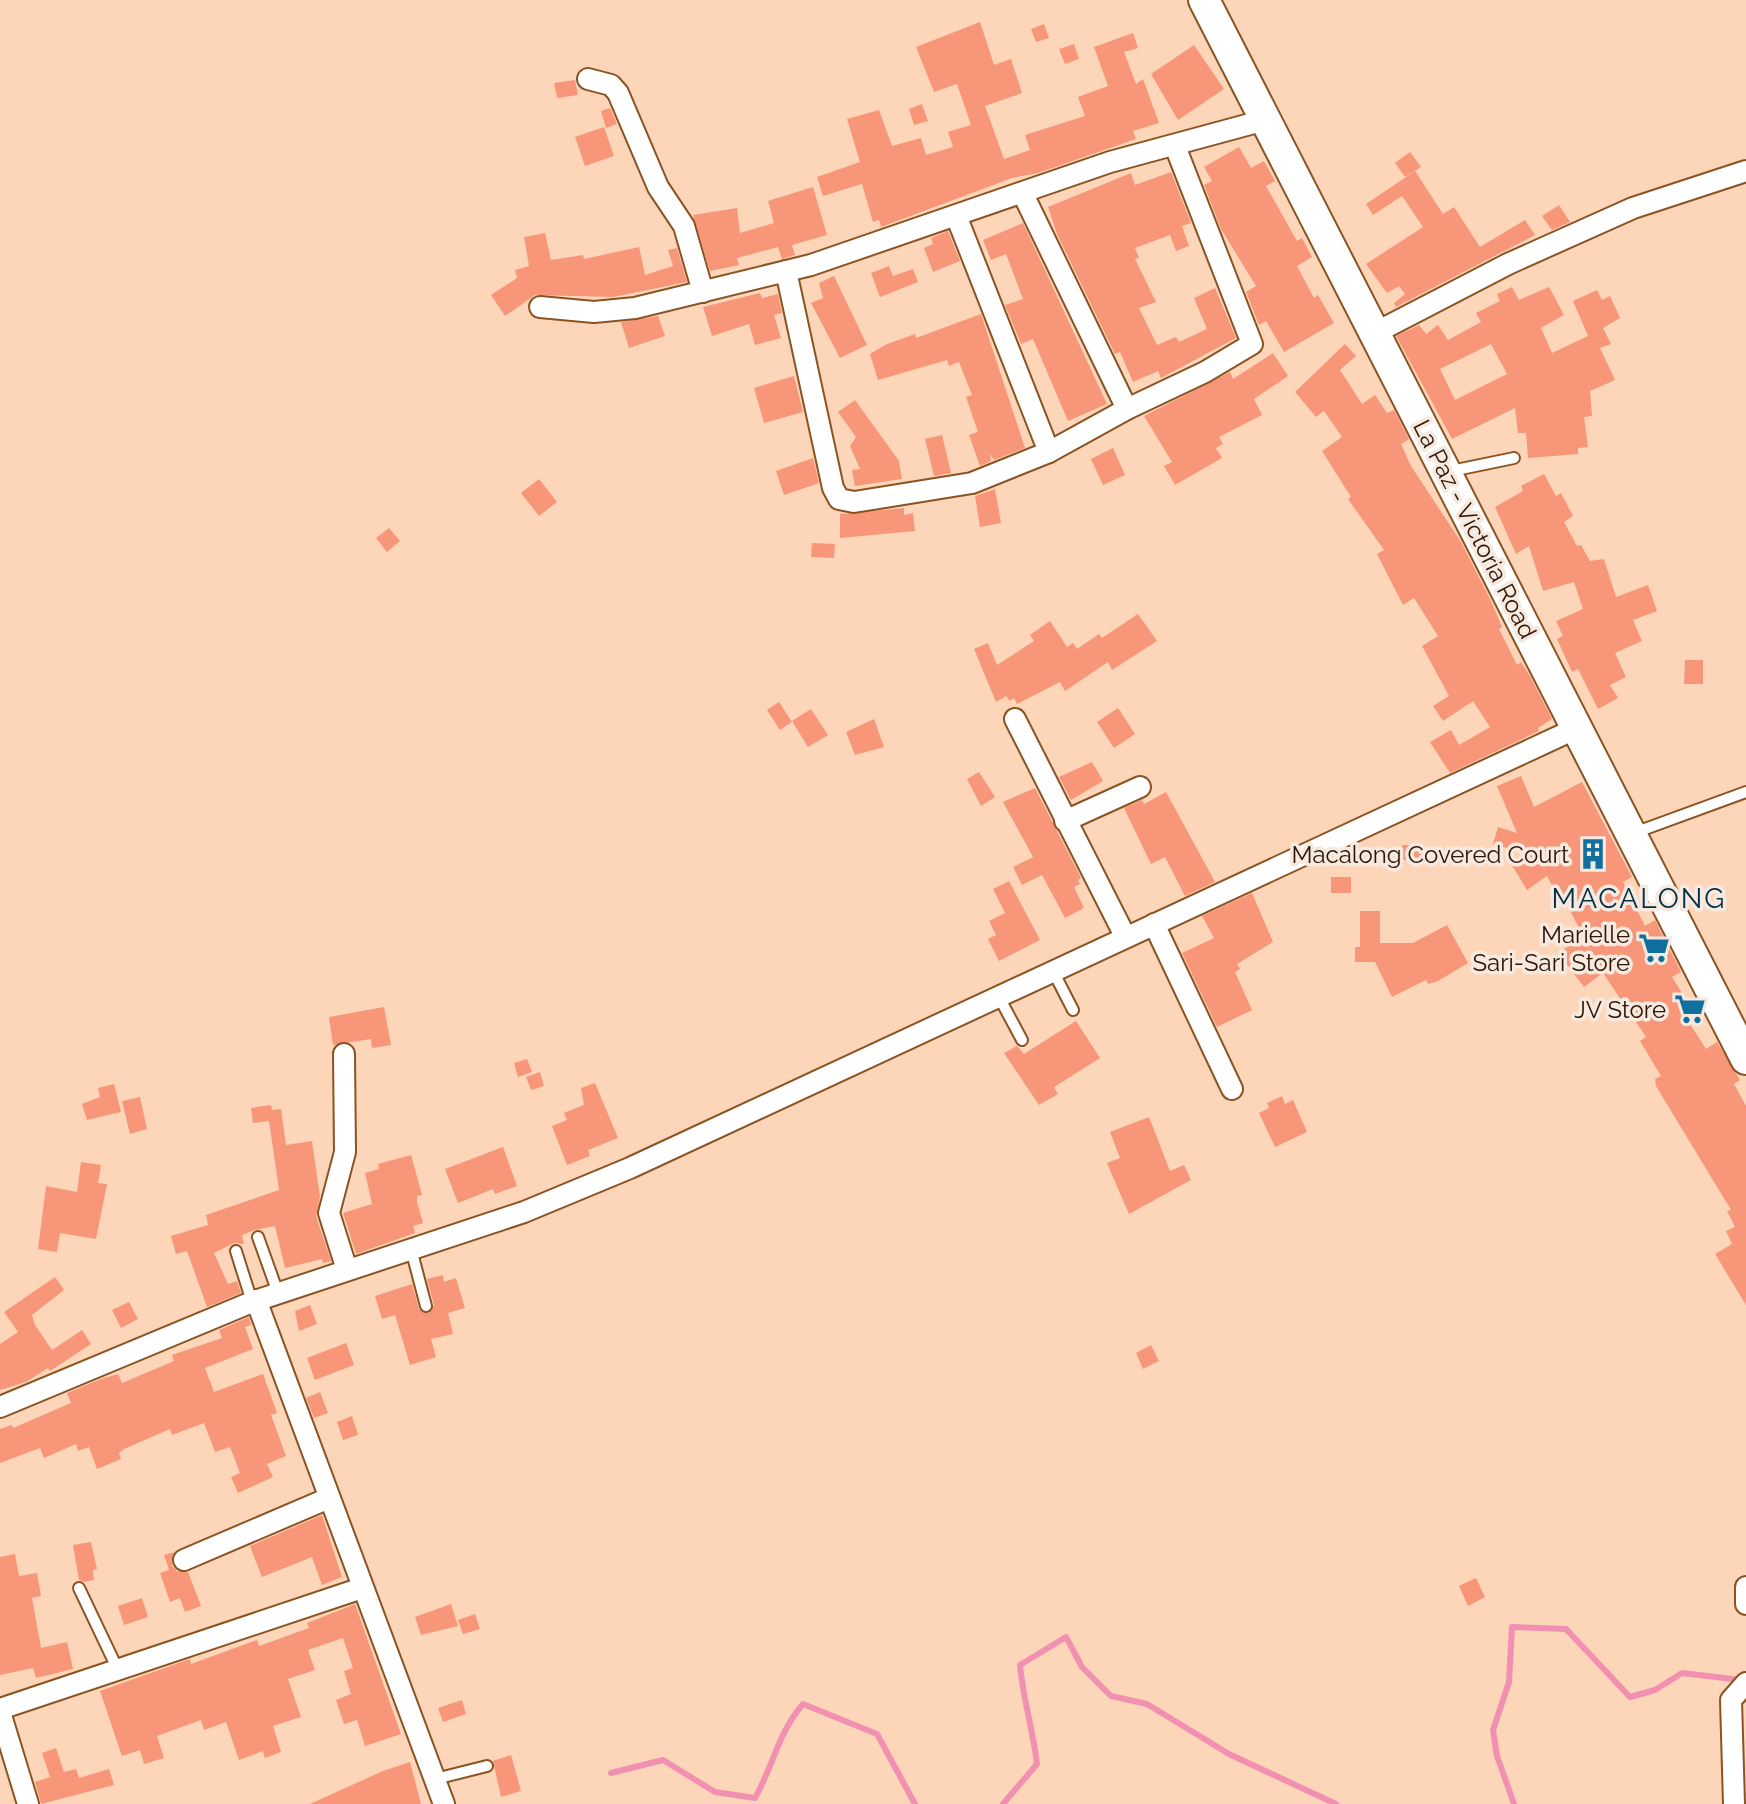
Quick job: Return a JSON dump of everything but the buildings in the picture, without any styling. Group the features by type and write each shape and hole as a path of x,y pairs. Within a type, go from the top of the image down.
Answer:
{"main road":[{"name":"La Paz - Victoria Road","path":"1204,0 1746,1059"}],"street":[{"path":"588,79 611,85 618,93 658,187 684,226 703,292"},
{"path":"540,307 615,311 786,271 957,218 1097,167 1265,120"},
{"path":"786,271 833,488 839,499 854,502 951,489 1049,452 1127,409 1205,372 1252,344 1175,146"},
{"path":"1373,334 1508,264 1607,219 1746,171"},
{"path":"1023,194 1127,409"},
{"path":"957,218 1049,452"},
{"path":"1015,719 1125,936"},
{"path":"0,1407 254,1301 524,1212 630,1168 1577,728"},
{"path":"1065,821 1140,787"},
{"path":"1154,924 1232,1089"},
{"path":"344,1054 345,1152 329,1213 347,1270"},
{"path":"254,1301 444,1804"},
{"path":"184,1560 329,1498"},
{"path":"1746,1587 1746,1604"},
{"path":"28,1804 0,1710 362,1588"},
{"path":"1734,1804 1731,1700 1746,1683"}],"lane":[{"path":"1445,472 1514,458"},
{"path":"1632,834 1746,792"},
{"path":"1053,971 1073,1010"},
{"path":"999,997 1022,1040"},
{"path":"258,1237 278,1293"},
{"path":"411,1249 426,1306"},
{"path":"236,1251 254,1301"},
{"path":"79,1588 118,1670"},
{"path":"435,1779 487,1766"}],"waterway":[{"path":"1514,1804 1497,1756 1493,1730 1509,1682 1512,1627 1566,1629 1630,1697 1655,1690 1682,1673 1742,1680"},
{"path":"1003,1804 1037,1764 1020,1665 1066,1637 1082,1667 1111,1696 1147,1704 1229,1754 1336,1804"},
{"path":"611,1773 663,1760 715,1792 755,1798 788,1726 803,1704 877,1734 915,1804"}],"place":[{"name":"Macalong Covered Court","path":"1593,854"},
{"name":"Marielle Sari-Sari Store","path":"1654,948"},
{"name":"JV Store","path":"1690,1009"}],"district":[{"name":"MACALONG","path":"1639,898"}]}
